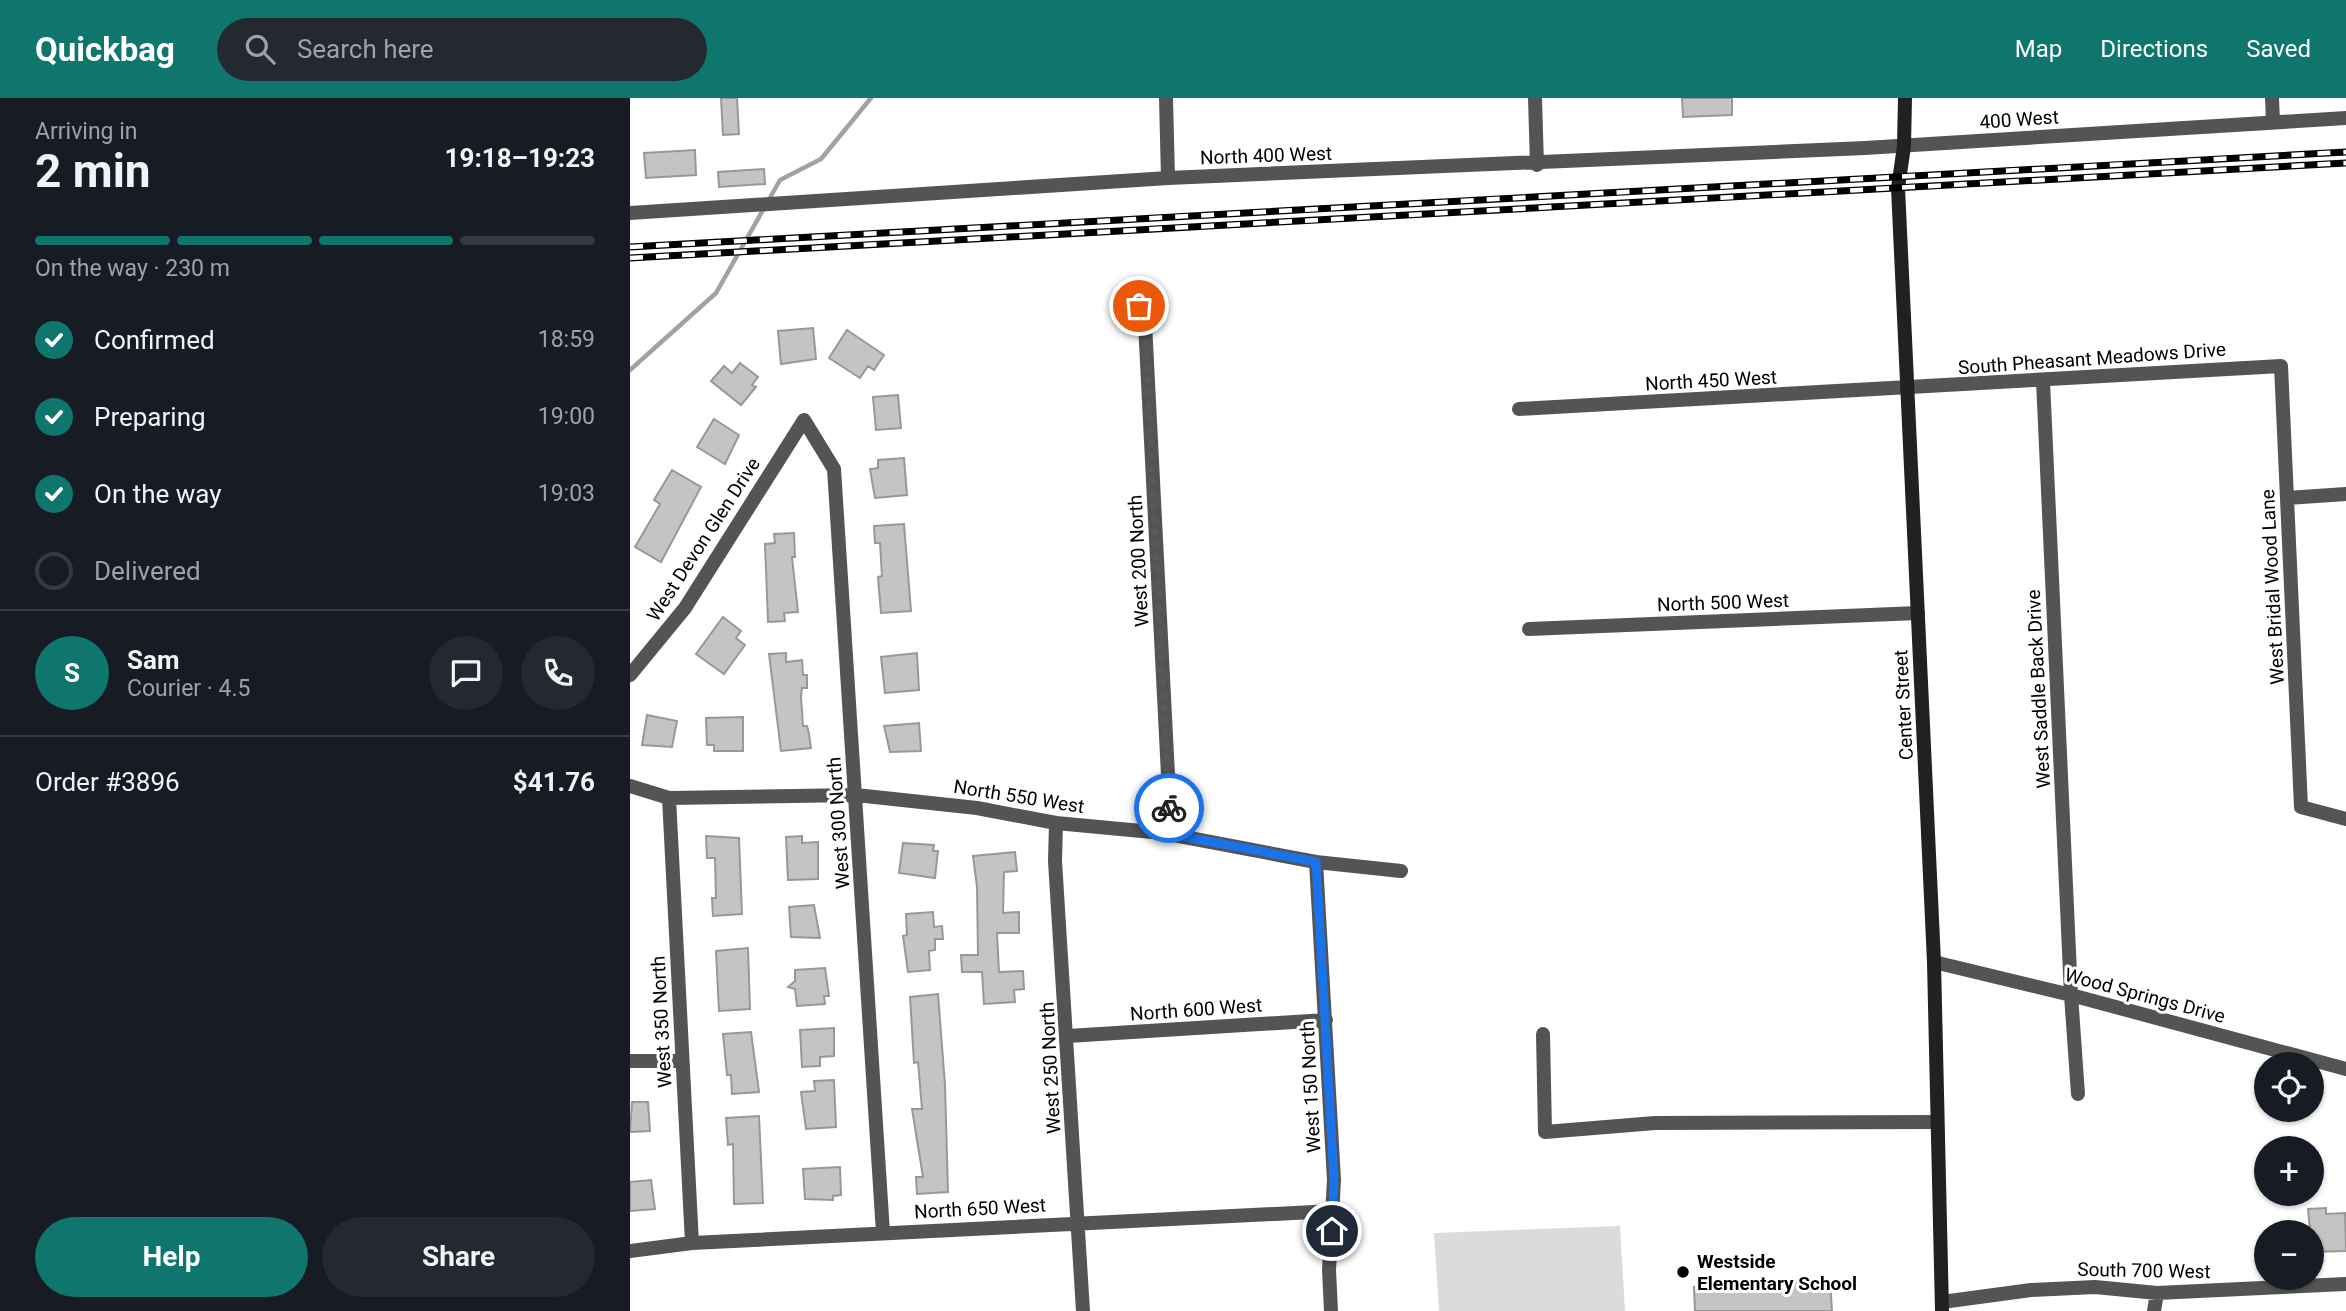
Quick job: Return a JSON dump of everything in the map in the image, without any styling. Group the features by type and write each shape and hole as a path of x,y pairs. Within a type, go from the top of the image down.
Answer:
{"street":[{"path":"1166,98 1168,178"},
{"path":"1535,98 1537,165"},
{"name":"Center Street","path":"1905,98 1904,146 1898,188 1934,962 1942,1306"},
{"path":"2272,98 2273,121"},
{"name":"400 West","path":"1904,146 2346,118"},
{"name":"North 400 West","path":"630,213 1168,178 1537,165 1904,146"},
{"name":"West 200 North","path":"1132,288 1145,323 1171,834"},
{"name":"South Pheasant Meadows Drive","path":"1906,390 2281,366"},
{"name":"West Bridal Wood Lane","path":"2281,366 2301,807 2346,819"},
{"name":"West Saddle Back Drive","path":"2043,381 2071,995 2078,1094"},
{"name":"North 450 West","path":"1518,409 1906,390"},
{"name":"West Devon Glen Drive","path":"630,675 685,608 804,420"},
{"name":"West 300 North","path":"804,420 834,468 883,1233"},
{"path":"2287,498 2346,494"},
{"name":"North 500 West","path":"1529,629 1918,613"},
{"name":"North 550 West","path":"630,786 669,798 856,795 977,808 1056,823 1171,834 1316,862 1401,871"},
{"name":"West 350 North","path":"669,798 681,1061 691,1160 692,1243"},
{"name":"West 250 North","path":"1056,823 1055,861 1068,1036 1083,1311"},
{"name":"West 150 North","path":"1316,862 1326,1020 1333,1211 1329,1270 1331,1311"},
{"name":"Wood Springs Drive","path":"1934,962 2071,995 2346,1069"},
{"name":"North 600 West","path":"1068,1036 1326,1020"},
{"path":"1543,1034 1545,1132 1655,1123 1937,1122"},
{"path":"630,1061 681,1061"},
{"name":"North 650 West","path":"630,1251 692,1243 1333,1211"},
{"name":"South 700 West","path":"1942,1306 2031,1290 2095,1287 2157,1293 2346,1284"},
{"path":"2154,1311 2157,1293"}],"shaded area":[{"path":"1620,1226 1625,1311 1439,1311 1434,1233"}],"building":[{"path":"721,98 737,98 739,134 723,135"},
{"path":"1682,98 1732,98 1732,115 1683,117"},
{"path":"695,150 696,175 646,178 644,153"},
{"path":"764,169 765,184 719,187 718,172"},
{"path":"813,328 816,359 781,364 778,331"},
{"path":"847,330 884,355 874,370 868,366 860,378 829,358"},
{"path":"740,363 758,377 752,385 756,387 741,405 711,381 724,366 732,373"},
{"path":"898,395 901,428 876,430 873,397"},
{"path":"714,419 739,435 725,464 697,447"},
{"path":"904,458 907,495 875,498 870,469 878,468 878,460"},
{"path":"672,470 701,487 661,562 635,547 660,504 654,500"},
{"path":"904,524 911,611 881,613 878,577 882,576 880,543 875,543 874,526"},
{"path":"794,533 795,557 792,557 798,612 784,613 785,621 768,622 765,544 775,543 774,534"},
{"path":"723,617 741,631 736,638 745,645 724,674 696,654"},
{"path":"786,653 786,662 802,660 803,675 807,675 807,688 802,688 801,697 803,726 807,726 811,748 781,751 769,654"},
{"path":"917,653 919,690 885,693 881,657"},
{"path":"647,715 677,721 672,747 642,745"},
{"path":"743,717 743,751 714,751 714,745 707,745 706,718"},
{"path":"919,723 921,751 890,752 884,726"},
{"path":"706,836 739,838 742,914 713,916 712,898 716,898 715,858 707,858"},
{"path":"802,836 802,843 818,842 818,879 788,880 786,837"},
{"path":"903,843 934,845 933,851 938,851 935,878 899,873"},
{"path":"1015,852 1017,871 1004,872 1003,913 1019,912 1019,933 997,933 999,972 1023,971 1024,989 1014,990 1015,1002 984,1004 982,972 962,972 961,955 978,955 977,887 973,856"},
{"path":"814,905 820,938 791,937 789,907"},
{"path":"933,912 934,927 942,926 943,939 935,939 935,950 929,951 930,970 908,972 903,936 907,935 906,914"},
{"path":"748,948 750,1009 719,1011 716,951"},
{"path":"825,968 829,996 824,996 825,1004 797,1006 795,989 788,987 795,981 795,970"},
{"path":"938,994 945,1085 948,1192 917,1194 916,1177 923,1177 912,1109 922,1109 918,1062 914,1063 910,997"},
{"path":"834,1028 834,1056 820,1057 820,1066 802,1067 800,1030"},
{"path":"751,1032 759,1092 732,1094 731,1075 727,1075 723,1034"},
{"path":"834,1080 836,1127 806,1129 801,1092 815,1091 814,1081"},
{"path":"632,1102 648,1102 650,1131 630,1132"},
{"path":"759,1116 763,1203 734,1204 733,1144 728,1145 726,1118"},
{"path":"840,1167 841,1195 833,1196 833,1200 805,1199 803,1169"},
{"path":"651,1180 655,1209 630,1211 630,1182"},
{"path":"2326,1208 2326,1214 2345,1213 2346,1251 2324,1252 2324,1220 2309,1220 2308,1209"},
{"path":"1830,1280 1832,1311 1695,1311 1694,1287"}],"waterway":[{"path":"630,370 716,293 780,180 821,159 871,98"}],"railway":[{"path":"630,247 2346,152"},
{"path":"630,258 2346,163"}],"way so far":[{"path":"1139,306 1145,323 1169,808"}],"place":[{"name":"Westside Elementary School","path":"1683,1272"}],"route":[{"path":"1169,808 1171,834 1316,862 1334,1180 1332,1231"}]}
